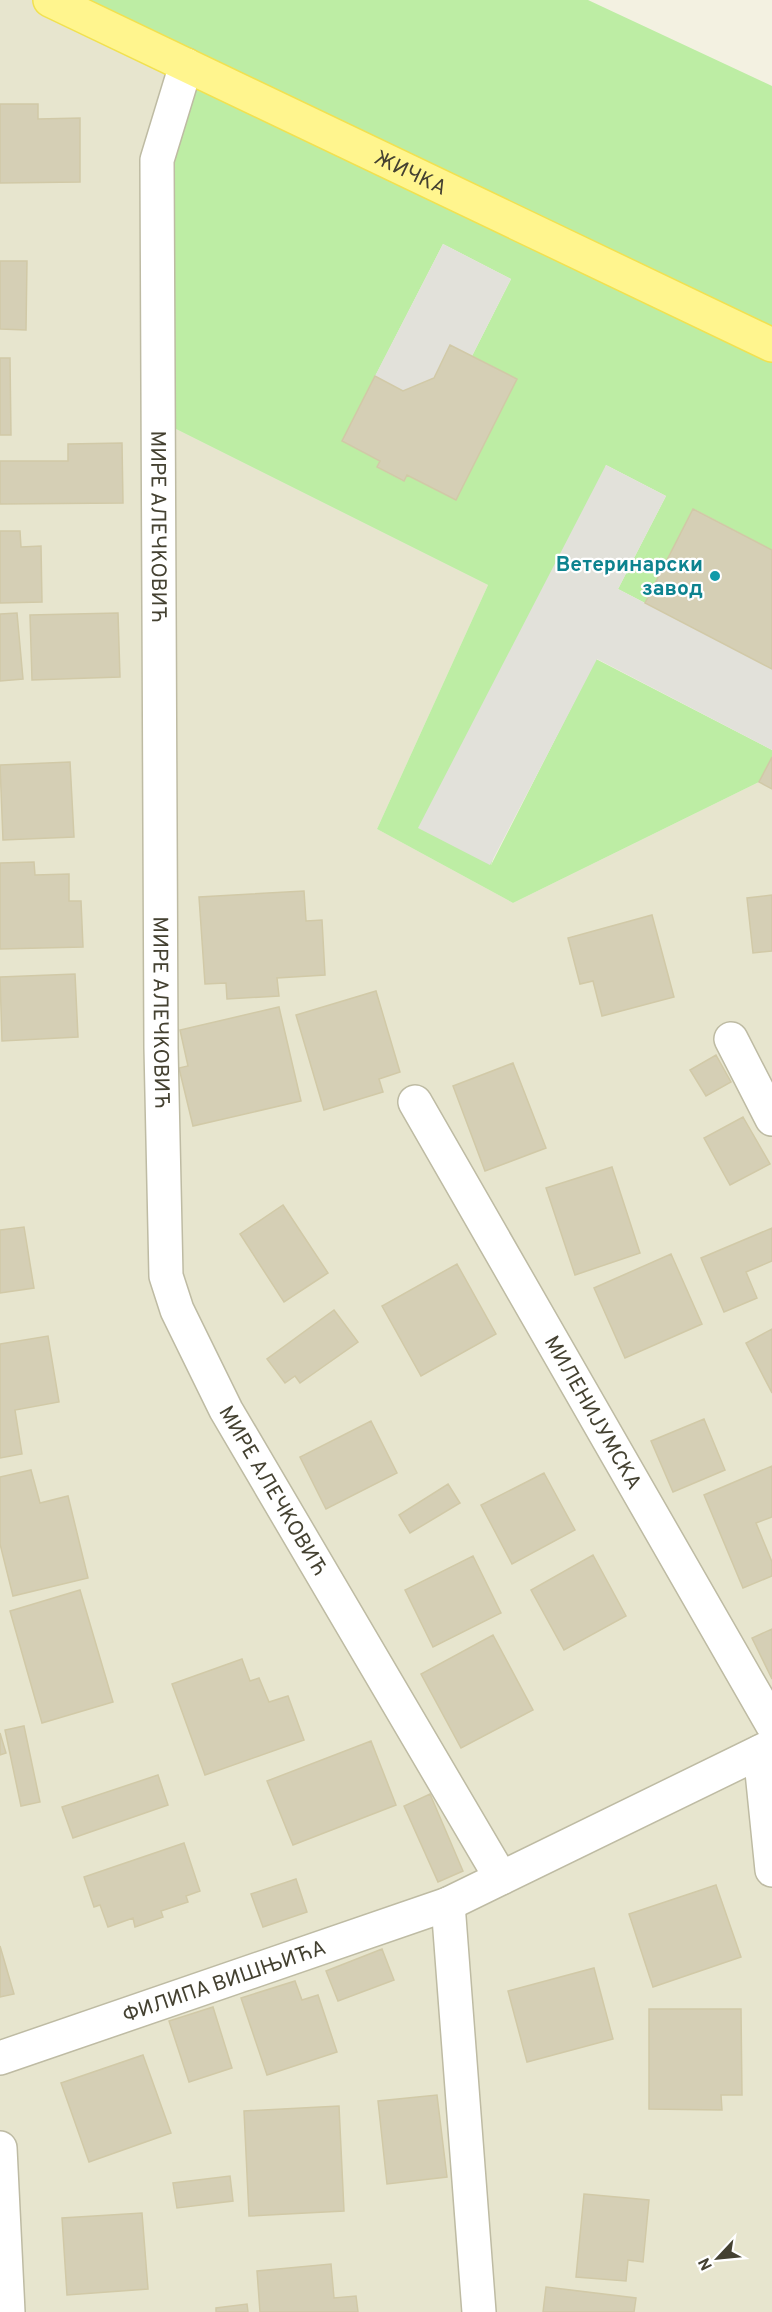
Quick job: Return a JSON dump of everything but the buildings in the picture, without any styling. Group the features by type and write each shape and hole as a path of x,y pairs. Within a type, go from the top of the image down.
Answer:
{"main road":[{"name":"ЖИЧКА","path":"50,0 772,345"}],"street":[{"name":"МИРЕ АЛЕЧКОВИЋ","path":"186,65 157,160 161,1036 166,1276 177,1310 226,1410 501,1878"},
{"path":"731,1039 772,1119"},
{"name":"МИЛЕНИЈУМСКА","path":"415,1102 768,1740"},
{"name":"ФИЛИПА ВИШЊИЋА","path":"0,2058 448,1904 768,1740"},
{"path":"768,1740 772,1870"},
{"path":"448,1904 479,2312"},
{"path":"0,2148 8,2312"}],"shaded area":[{"path":"0,0 50,0 186,65 158,420 488,585 377,829 513,903 759,782 772,789 772,2312 0,2312"},
{"path":"443,244 511,279 472,356 450,345 434,378 403,391 375,376"},
{"path":"606,465 666,496 618,589 772,669 772,750 597,659 490,865 418,828"}],"green space":[{"path":"50,0 588,0 772,86 772,550 694,509 645,603 618,589 666,496 606,465 491,865 596,659 772,750 772,757 759,782 513,903 377,829 488,585 158,420 157,160 186,65","holes":["443,244 511,279 472,356 517,379 456,500 407,475 403,481 377,467 380,461 342,441"]}],"place":[{"name":"Ветеринарски завод","path":"715,576"}]}
